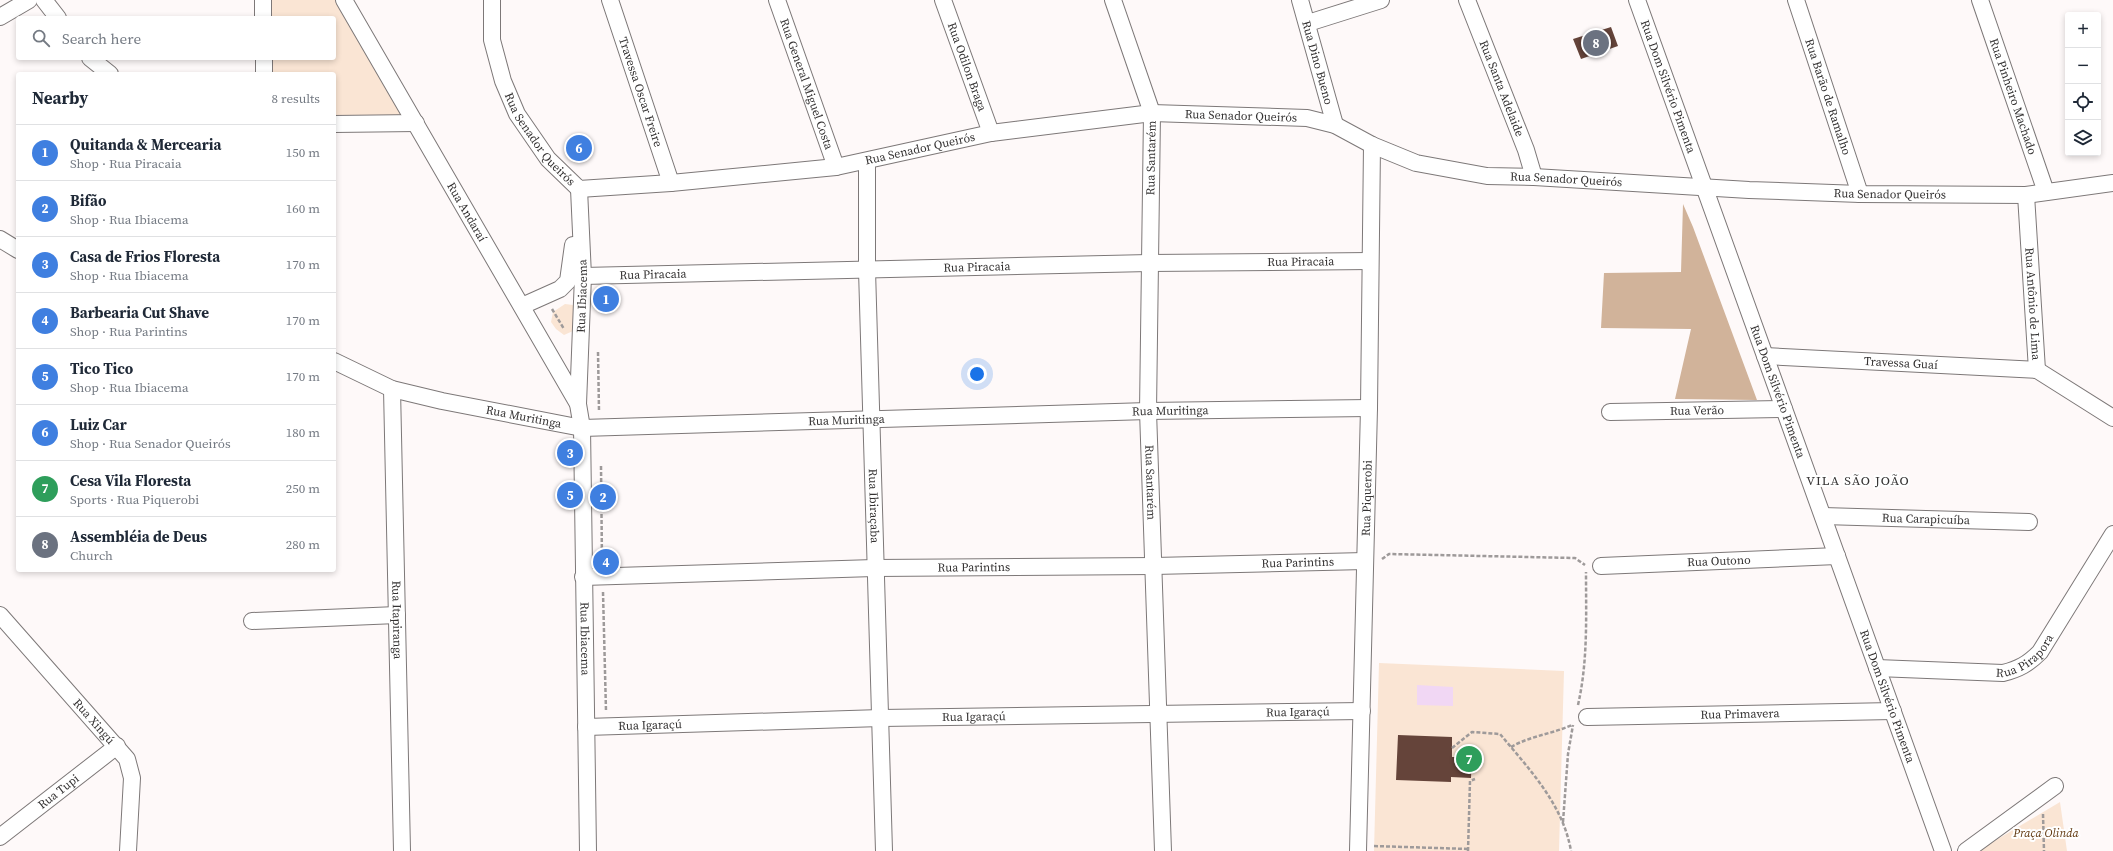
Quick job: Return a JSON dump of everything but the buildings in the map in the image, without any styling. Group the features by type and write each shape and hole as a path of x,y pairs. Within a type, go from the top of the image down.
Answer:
{"street":[{"path":"0,17 29,0"},
{"path":"44,0 56,16"},
{"path":"263,0 263,16"},
{"name":"Rua Andaraí","path":"344,0 578,404 582,428"},
{"name":"Rua Senador Queirós","path":"492,0 492,40 503,81 517,114 548,159 579,189 671,183 836,167 991,133 1152,113 1307,118 1336,125 1372,145 1416,163 1487,176 1534,177 1860,194 2026,196 2113,183"},
{"name":"Travessa Oscar Freire","path":"610,0 671,183"},
{"name":"Rua General Miguel Costa","path":"777,0 836,167"},
{"name":"Rua Odilon Braga","path":"943,0 991,133"},
{"path":"1113,0 1152,113"},
{"name":"Rua Dino Bueno","path":"1300,0 1308,22 1336,125"},
{"path":"1308,22 1382,0"},
{"name":"Rua Santa Adelaide","path":"1467,0 1526,150 1534,177"},
{"name":"Rua Dom Silvério Pimenta","path":"1637,0 1943,851"},
{"name":"Rua Barão de Ramalho","path":"1796,0 1860,194"},
{"name":"Rua Pinheiro Machado","path":"1980,0 2046,192"},
{"path":"92,60 108,72"},
{"path":"264,60 264,72"},
{"name":"Rua Santarém","path":"1152,113 1148,411 1163,851"},
{"path":"336,124 416,123"},
{"name":"Rua Piquerobi","path":"1358,848 1369,408 1372,145"},
{"name":"Rua Ibiraçaba","path":"867,161 867,270 874,568 881,718 884,851"},
{"name":"Rua Ibiacema","path":"578,404 583,276 579,189"},
{"name":"Rua Antônio de Lima","path":"2026,196 2037,370 2113,418"},
{"path":"522,306 560,289 568,281 574,239 581,233"},
{"path":"0,239 16,249"},
{"name":"Rua Piracaia","path":"583,276 1149,264 1370,262"},
{"name":"Travessa Guaí","path":"1765,356 2037,370"},
{"name":"Rua Muritinga","path":"336,362 392,389 442,401 582,428 1148,411 1369,408"},
{"name":"Rua Itapiranga","path":"392,389 402,851"},
{"name":"Rua Verão","path":"1610,412 1784,409"},
{"name":"Rua Ibiacema","path":"582,428 588,851"},
{"name":"Rua Carapicuíba","path":"1823,516 2029,522"},
{"name":"Rua Pirapora","path":"1877,668 2003,673 2018,669 2030,662 2040,652 2113,534"},
{"name":"Rua Outono","path":"1602,566 1837,556"},
{"name":"Rua Parintins","path":"583,577 874,568 1154,566 1365,561"},
{"name":"Rua Xingú","path":"0,615 127,759 132,778 128,851"},
{"path":"252,621 397,615"},
{"name":"Rua Igaraçú","path":"586,727 881,718 1362,711"},
{"name":"Rua Primavera","path":"1579,716 1893,712"},
{"name":"Rua Tupi","path":"0,837 117,746"},
{"path":"1966,851 2049,790"}],"path":[{"path":"598,345 600,428"},
{"path":"600,459 606,726"},
{"path":"1365,561 1379,560 1389,554 1404,554 1575,558 1586,566 1586,645 1579,716 1573,725 1568,754 1563,822"},
{"path":"1511,747 1524,739 1557,732 1573,725"},
{"path":"1452,748 1472,732 1500,734 1542,786 1563,822 1568,834 1571,851"},
{"path":"1358,848 1468,850 1470,781 1475,779"},
{"path":"2044,851 2049,790"}],"green space":[{"path":"270,0 337,0 402,116 336,116 336,72 271,72 271,60 336,60 336,16 270,16"},
{"path":"565,304 573,305 578,312 573,331 564,335 556,329 551,322 553,312"},
{"path":"1379,663 1564,671 1559,851 1374,851"},
{"name":"Praça Olinda","path":"2060,802 2067,851 1981,851 1986,846"}],"shaded area":[{"path":"1683,204 1693,227 1757,400 1675,399 1691,329 1601,328 1604,273 1681,272"},
{"path":"1417,685 1453,687 1453,706 1417,705"}],"place":[{"name":"Assembléia de Deus","path":"1596,43"},
{"name":"Luiz Car","path":"579,148"},
{"name":"Quitanda & Mercearia","path":"606,299"},
{"name":"Casa de Frios Floresta","path":"570,453"},
{"name":"Tico Tico","path":"570,495"},
{"name":"Bifão","path":"603,497"},
{"name":"Barbearia Cut Shave","path":"606,562"},
{"name":"Cesa Vila Floresta","path":"1469,759"}],"district":[{"name":"VILA SÃO JOÃO","path":"1858,480"}]}
